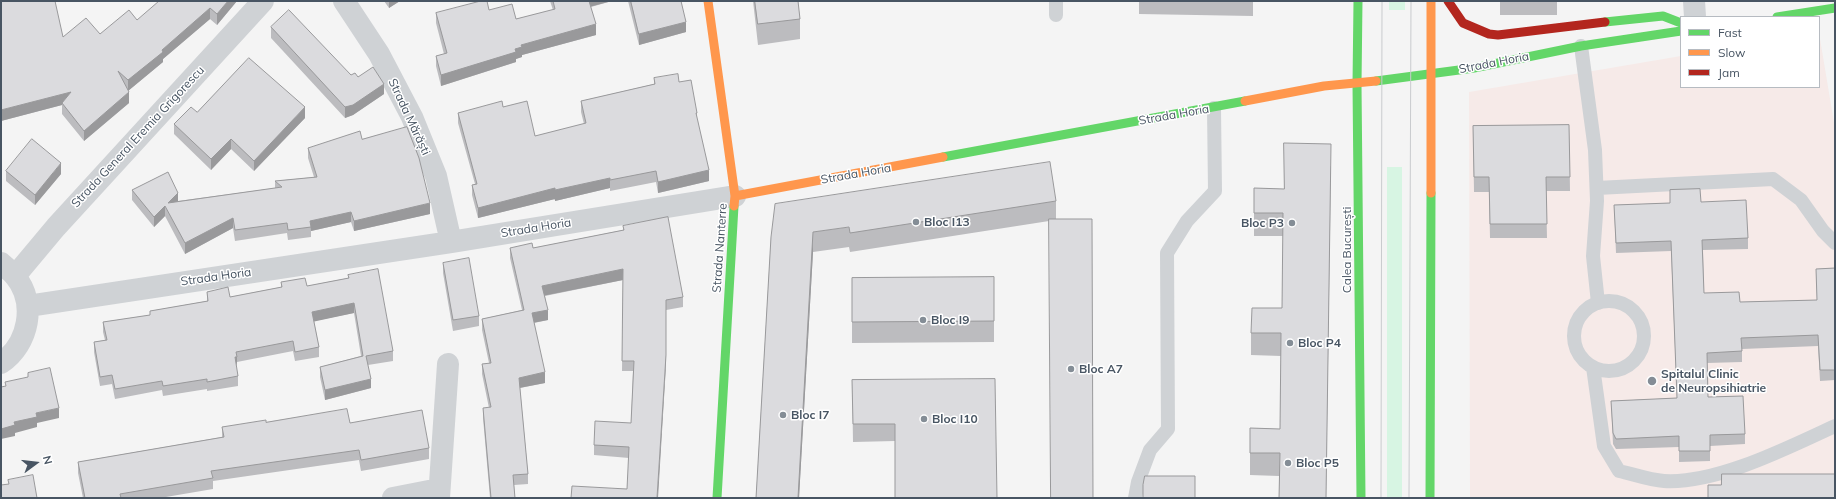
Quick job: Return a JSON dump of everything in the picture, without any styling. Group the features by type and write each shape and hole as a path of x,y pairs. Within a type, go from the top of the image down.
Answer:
{"street":[{"name":"Strada General Eremia Grigorescu","path":"8,270 56,226 263,1"},
{"name":"Strada Mărăști","path":"344,1 380,54 412,116 436,176 451,242"},
{"name":"Strada Nanterre","path":"708,1 735,196 717,498"},
{"name":"Calea București","path":"1358,1 1357,84 1361,498"},
{"path":"1430,498 1431,1"},
{"path":"1448,1 1463,23 1489,34 1498,36 1647,17 1663,16 1680,23"},
{"path":"1694,1 1695,16"},
{"path":"1783,16 1835,8"},
{"name":"Strada Horia","path":"28,306 451,242 735,196 1214,108 1324,86 1357,84 1474,68 1581,46 1680,31"},
{"path":"1,363 9,358 21,343 27,325 28,306 23,290 8,270"},
{"path":"393,498 439,494 448,364"}],"lane":[{"path":"1056,1 1056,15"},
{"path":"1581,46 1595,150 1597,201 1593,256 1598,302"},
{"path":"1135,498 1138,482 1150,450 1168,429 1167,253 1187,221 1215,191 1214,108"},
{"path":"1597,188 1773,179 1801,200 1823,231 1835,243"},
{"path":"1610,301 1621,303 1631,308 1643,327 1644,338 1641,350 1635,359 1626,366 1616,370 1604,370 1593,367 1583,360 1577,350 1574,339 1575,327 1580,316 1588,308 1598,302 1610,301"},
{"path":"1593,367 1604,446 1619,471 1663,481 1694,480 1758,460 1835,426"}],"shaded area":[{"name":"Spitalul Clinic de Neuropsihiatrie","path":"1820,39 1835,129 1835,498 1470,498 1469,92 1680,56 1680,88 1820,88"}],"green space":[{"path":"1389,1 1405,1 1405,10 1389,10"},
{"path":"1387,167 1402,167 1402,498 1387,498"}],"building":[{"path":"1,1 55,1 63,37 86,18 100,34 129,10 137,20 159,1 228,1 217,14 210,8 162,50 163,52 128,80 118,71 129,92 84,131 62,103 71,92 1,110"},
{"path":"481,1 487,1 489,10 512,4 516,19 555,9 553,1 589,1 596,24 521,45 522,47 515,49 516,52 441,75 436,56 447,53 436,13"},
{"path":"631,1 681,1 686,22 639,34"},
{"path":"755,1 798,1 800,19 758,24"},
{"path":"289,10 351,75 355,73 358,77 373,67 384,84 353,105 345,107 271,27"},
{"path":"249,58 305,107 254,161 231,139 211,159 174,124 191,107 197,112"},
{"path":"678,74 679,82 691,80 696,113 709,170 658,182 656,171 610,180 610,178 555,190 555,188 478,208 472,185 477,184 458,113 502,101 503,107 527,101 535,136 586,123 581,101 655,84 654,78"},
{"path":"1569,125 1570,177 1546,177 1547,224 1490,224 1489,177 1474,177 1473,126"},
{"path":"407,127 419,158 430,203 354,221 351,212 310,221 311,227 288,230 287,223 235,230 233,218 185,243 165,206 154,217 132,190 168,172 178,193 168,203 282,187 275,181 317,177 308,148 360,131 362,139"},
{"path":"32,139 61,163 35,195 6,171"},
{"path":"1284,143 1331,144 1326,498 1279,498 1280,453 1250,453 1250,428 1280,429 1281,333 1251,333 1252,308 1282,308 1283,213 1254,213 1254,188 1284,189"},
{"path":"1050,162 1056,201 850,233 849,227 813,232 798,498 756,498 771,237 775,204"},
{"path":"1700,189 1701,202 1746,200 1748,238 1702,240 1704,293 1739,292 1740,302 1817,300 1816,269 1835,268 1835,370 1820,370 1818,335 1741,338 1742,351 1707,353 1708,397 1743,396 1745,434 1710,435 1710,451 1679,451 1679,436 1616,439 1613,433 1611,401 1677,398 1671,241 1616,243 1614,205 1670,203 1670,190"},
{"path":"668,217 683,297 666,300 666,355 657,498 571,498 572,486 627,489 629,447 594,445 595,421 631,423 634,361 622,361 623,269 542,286 548,310 532,313 545,372 519,378 528,474 513,475 515,498 491,498 483,408 491,407 482,364 491,363 482,319 524,310 510,248 532,243 533,248 624,230 623,226"},
{"name":"Bloc A7","path":"1049,219 1092,219 1093,498 1051,498"},
{"path":"469,258 479,316 453,320 443,263"},
{"path":"378,269 393,351 366,356 371,379 325,390 320,367 363,356 354,303 312,312 319,347 295,352 293,341 236,352 237,357 235,357 238,376 207,382 207,379 163,386 162,381 115,389 112,375 100,377 94,342 107,340 103,322 150,315 150,311 208,301 207,292 228,287 230,297 282,287 281,282 305,278 307,286 349,278 348,275"},
{"path":"994,277 994,321 852,322 852,278"},
{"path":"50,368 59,408 36,413 37,417 14,422 15,425 1,429 1,387 6,386 5,382 28,377 28,373"},
{"path":"995,379 997,498 895,498 895,424 853,424 852,380"},
{"path":"347,409 350,423 422,410 429,448 361,460 359,450 211,471 213,478 120,494 121,498 85,498 78,462 224,437 222,427 266,420 266,422"},
{"path":"1722,474 1835,474 1835,498 1708,498 1708,485 1721,485"},
{"path":"33,475 37,498 1,498 1,485 9,484 8,480"},
{"path":"1145,476 1195,476 1195,498 1143,498"}],"tram line":[{"path":"1381,498 1382,1"},
{"path":"1409,498 1411,1"}],"traffic: fast":[{"path":"1358,1 1357,84 1361,498"},
{"path":"1783,16 1835,8"},
{"path":"1605,22 1663,16 1680,23"},
{"path":"1376,81 1474,68 1581,46 1680,31"},
{"path":"943,157 1245,101"},
{"path":"1430,498 1431,193"},
{"path":"717,498 734,206"}],"traffic: slow":[{"path":"708,1 735,196 734,206"},
{"path":"1431,1 1431,193"},
{"path":"1245,101 1324,86 1376,81"},
{"path":"735,196 943,157"}],"traffic: jam":[{"path":"1448,1 1463,23 1489,34 1498,35 1605,22"}],"place":[{"name":"Bloc I13","path":"916,222"},
{"name":"Bloc P3","path":"1292,223"},
{"name":"Bloc I9","path":"923,320"},
{"name":"Bloc P4","path":"1290,343"},
{"name":"Bloc A7","path":"1071,369"},
{"name":"Spitalul Clinic de Neuropsihiatrie","path":"1652,381"},
{"name":"Bloc I7","path":"783,415"},
{"name":"Bloc I10","path":"924,419"},
{"name":"Bloc P5","path":"1288,463"}]}
